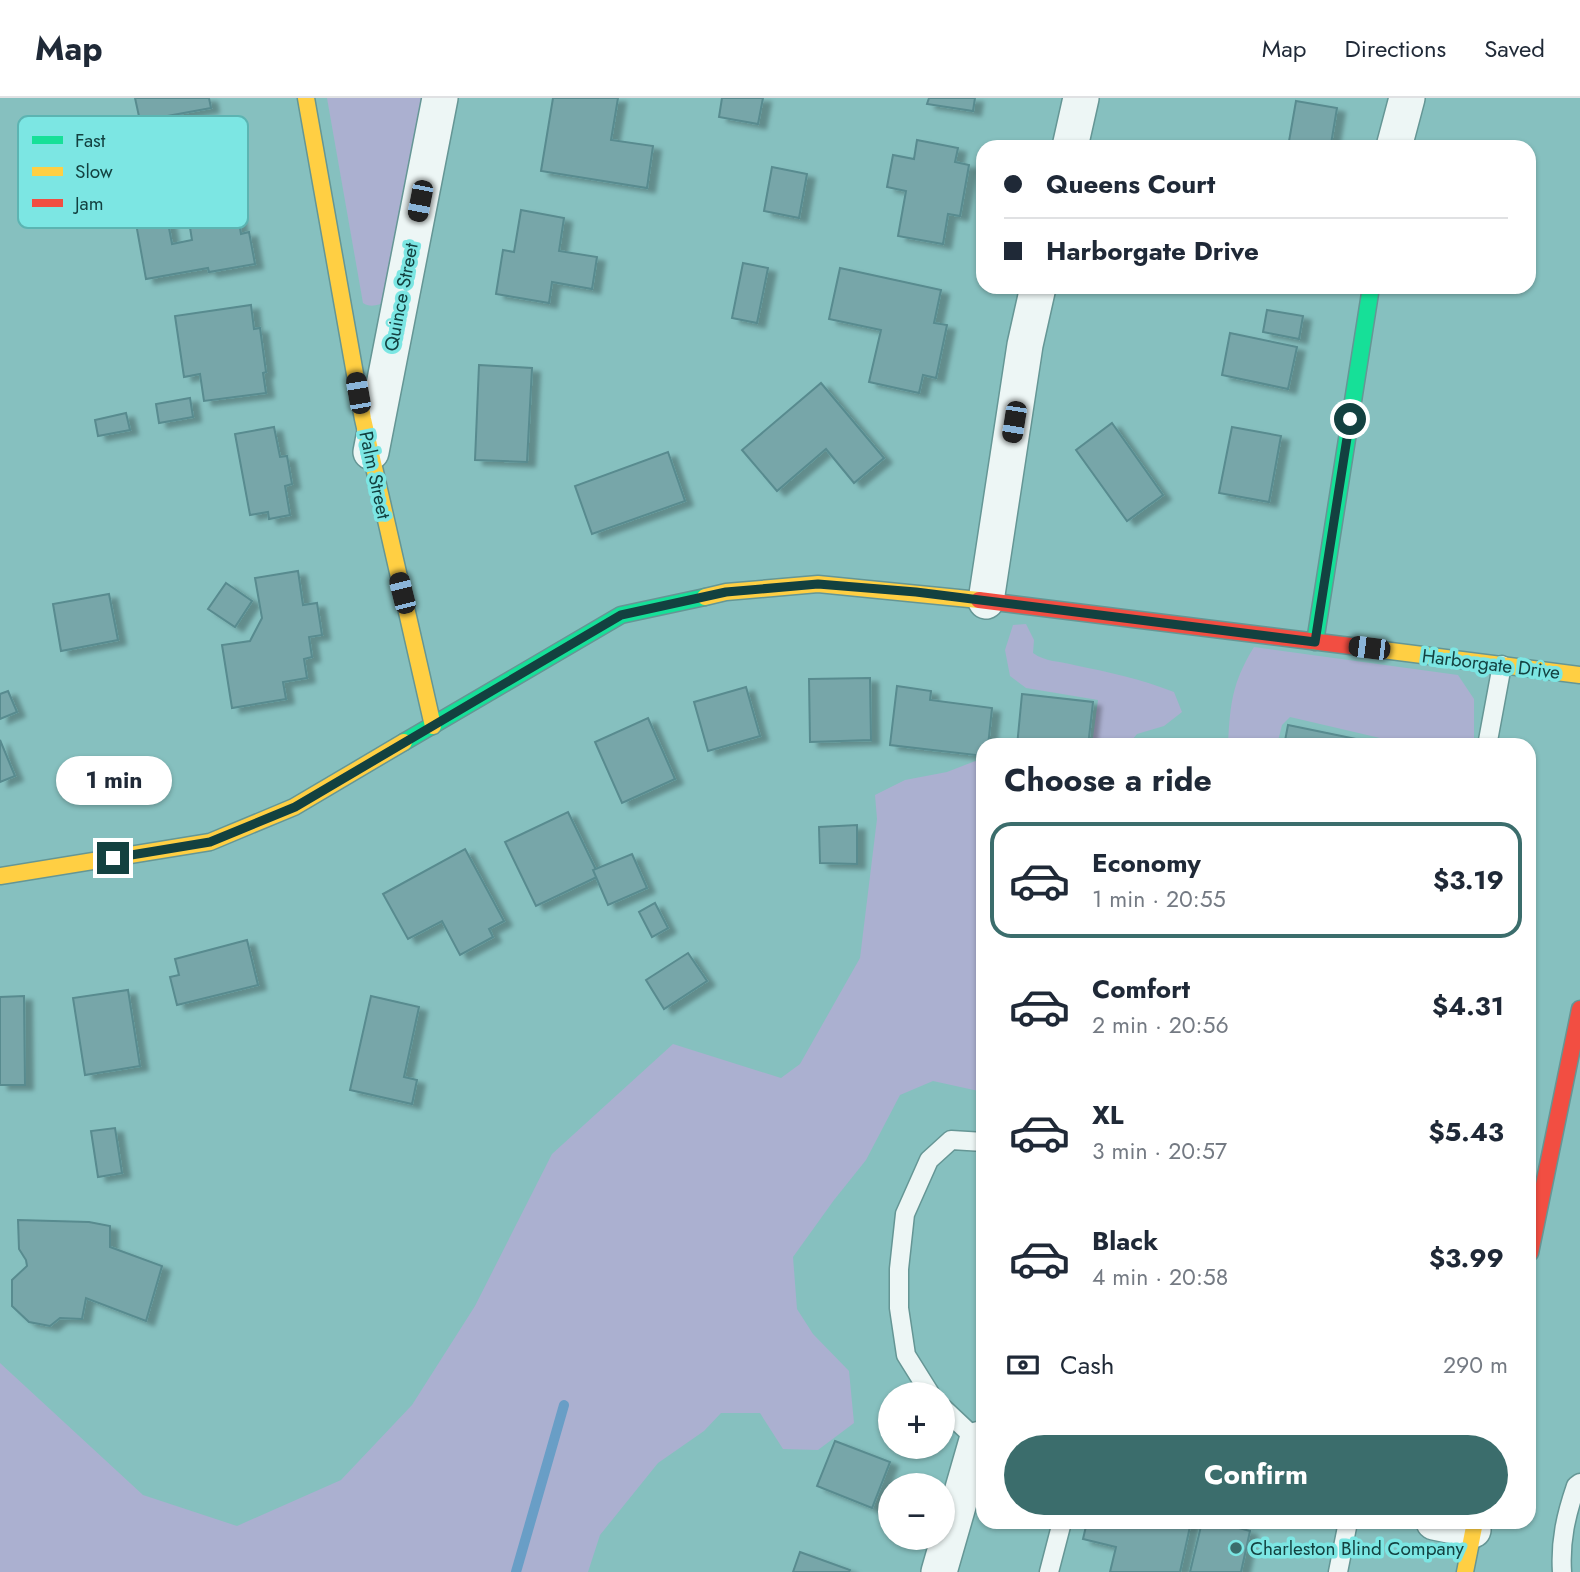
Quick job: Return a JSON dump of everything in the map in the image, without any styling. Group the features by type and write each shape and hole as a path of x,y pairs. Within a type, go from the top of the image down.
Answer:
{"street":[{"name":"Palm Street","path":"306,98 370,454 433,726"},
{"name":"Quince Street","path":"370,454 439,98"},
{"path":"1072,140 1081,98"},
{"path":"1396,140 1407,98"},
{"path":"986,601 1025,345 1036,294"},
{"path":"1315,642 1370,294"},
{"name":"Harborgate Drive","path":"0,876 210,842 295,807 621,615 726,592 818,584 916,592 1580,675"},
{"path":"1536,1228 1574,1070 1579,1020"},
{"path":"939,1572 976,1452"},
{"path":"1465,1572 1473,1529"}],"lane":[{"path":"1488,738 1502,665"},
{"path":"923,1382 906,1355 900,1307 899,1269 905,1214 929,1160 951,1140 976,1142"},
{"path":"955,1418 976,1436"},
{"path":"1562,1572 1561,1552 1565,1519 1576,1486 1580,1483"},
{"path":"1049,1572 1060,1529"},
{"path":"1338,1572 1347,1529"}],"shaded area":[{"path":"327,98 432,98 386,302 377,305 363,303"},
{"path":"1026,624 1034,640 1033,653 1038,656 1124,676 1174,692 1182,712 1164,726 1137,734 1134,738 1093,738 1098,700 1026,688 1010,676 1005,650 1013,625"},
{"path":"1254,647 1458,675 1474,699 1474,738 1380,738 1290,717 1282,725 1279,738 1229,738 1233,694"},
{"path":"976,761 976,1090 933,1081 900,1095 866,1160 793,1257 797,1309 813,1334 849,1371 854,1423 818,1450 783,1449 760,1413 721,1413 704,1431 658,1463 600,1535 588,1572 0,1572 0,1363 143,1495 237,1526 341,1480 412,1405 475,1306 552,1154 673,1044 781,1078 800,1064 860,958 877,819 875,795 905,780 947,772"}],"building":[{"path":"135,98 209,98 211,108 167,116 139,116"},
{"path":"553,98 618,98 611,140 653,146 647,188 541,171"},
{"path":"722,98 763,98 758,124 719,117"},
{"path":"929,98 975,98 973,111 927,104"},
{"path":"1296,101 1337,108 1332,140 1289,140"},
{"path":"917,140 958,148 955,162 969,165 960,216 948,214 943,244 898,236 906,191 887,187 893,155 914,159"},
{"path":"772,167 807,174 799,218 764,211"},
{"path":"521,210 564,218 559,251 597,257 592,289 552,282 549,303 496,294 503,250 514,252"},
{"path":"137,228 169,228 172,244 192,240 190,228 240,228 241,234 249,232 255,264 209,272 208,268 146,279"},
{"path":"743,263 768,268 757,323 732,318"},
{"path":"840,268 941,290 934,323 947,325 936,378 923,375 919,393 869,382 881,330 829,319"},
{"path":"251,305 254,329 260,328 266,393 204,401 200,374 184,377 175,316"},
{"path":"1267,310 1303,316 1299,339 1263,332"},
{"path":"1230,333 1297,347 1288,389 1222,375"},
{"path":"479,365 532,368 527,462 475,460"},
{"path":"821,383 884,458 854,483 826,449 777,491 742,450"},
{"path":"190,398 193,417 159,423 156,404"},
{"path":"126,413 130,430 98,436 95,420"},
{"path":"1112,423 1163,495 1127,521 1076,450"},
{"path":"274,427 280,457 287,456 292,484 285,486 290,515 269,519 268,512 250,515 235,434"},
{"path":"1232,427 1281,436 1269,502 1219,493"},
{"path":"668,452 685,501 592,534 575,486"},
{"path":"298,571 303,605 317,603 322,635 309,637 312,657 304,659 307,678 283,682 286,699 232,708 222,645 250,641 262,618 255,578"},
{"path":"226,583 252,601 235,627 208,609"},
{"path":"109,594 118,640 61,651 53,604"},
{"path":"870,678 871,740 810,742 809,679"},
{"path":"897,686 931,691 930,700 992,708 989,738 976,738 976,755 890,745"},
{"path":"746,687 760,736 708,751 694,702"},
{"path":"8,691 17,712 0,719 0,694"},
{"path":"1022,694 1093,702 1089,738 1018,738"},
{"path":"648,718 675,779 622,803 595,742"},
{"path":"1288,725 1351,738 1286,738"},
{"path":"0,740 15,776 0,782"},
{"path":"568,812 599,876 536,906 505,842"},
{"path":"857,825 857,864 820,863 819,827"},
{"path":"465,849 504,921 489,929 493,937 460,955 442,921 408,939 383,894"},
{"path":"632,854 647,888 608,905 593,870"},
{"path":"655,903 668,928 652,937 639,912"},
{"path":"247,940 258,985 177,1005 170,977 179,975 175,959"},
{"path":"688,953 707,981 664,1009 646,980"},
{"path":"128,990 140,1066 85,1075 73,998"},
{"path":"24,996 25,1085 0,1085 0,997"},
{"path":"371,996 419,1007 404,1077 417,1080 412,1104 350,1090"},
{"path":"115,1128 122,1173 98,1177 91,1131"},
{"path":"18,1220 89,1222 110,1226 110,1247 162,1266 146,1321 86,1298 82,1319 60,1318 50,1326 29,1322 12,1306 12,1280 27,1266 19,1249"},
{"path":"835,1441 890,1462 886,1473 878,1473 878,1493 872,1508 817,1486"},
{"path":"1085,1529 1189,1529 1180,1572 1110,1572 1116,1547 1083,1539"},
{"path":"1200,1529 1250,1531 1241,1572 1190,1572"},
{"path":"800,1552 850,1570 793,1572"}],"waterway":[{"path":"516,1572 564,1405"}],"traffic: fast":[{"path":"1315,642 1370,294"},
{"path":"404,742 621,615 705,597"}],"traffic: slow":[{"path":"306,98 363,419 433,726"},
{"path":"705,597 726,592 818,584 979,600"},
{"path":"1367,648 1580,675"},
{"path":"0,876 210,842 294,807 404,742"},
{"path":"1465,1572 1474,1529"}],"traffic: jam":[{"path":"979,600 1367,648"},
{"path":"1536,1224 1580,1009"}],"place":[{"name":"Charleston Blind Company","path":"1236,1548"}],"route":[{"path":"113,858 210,842 295,807 621,615 726,592 818,584 916,592 1315,642 1350,419"}]}
